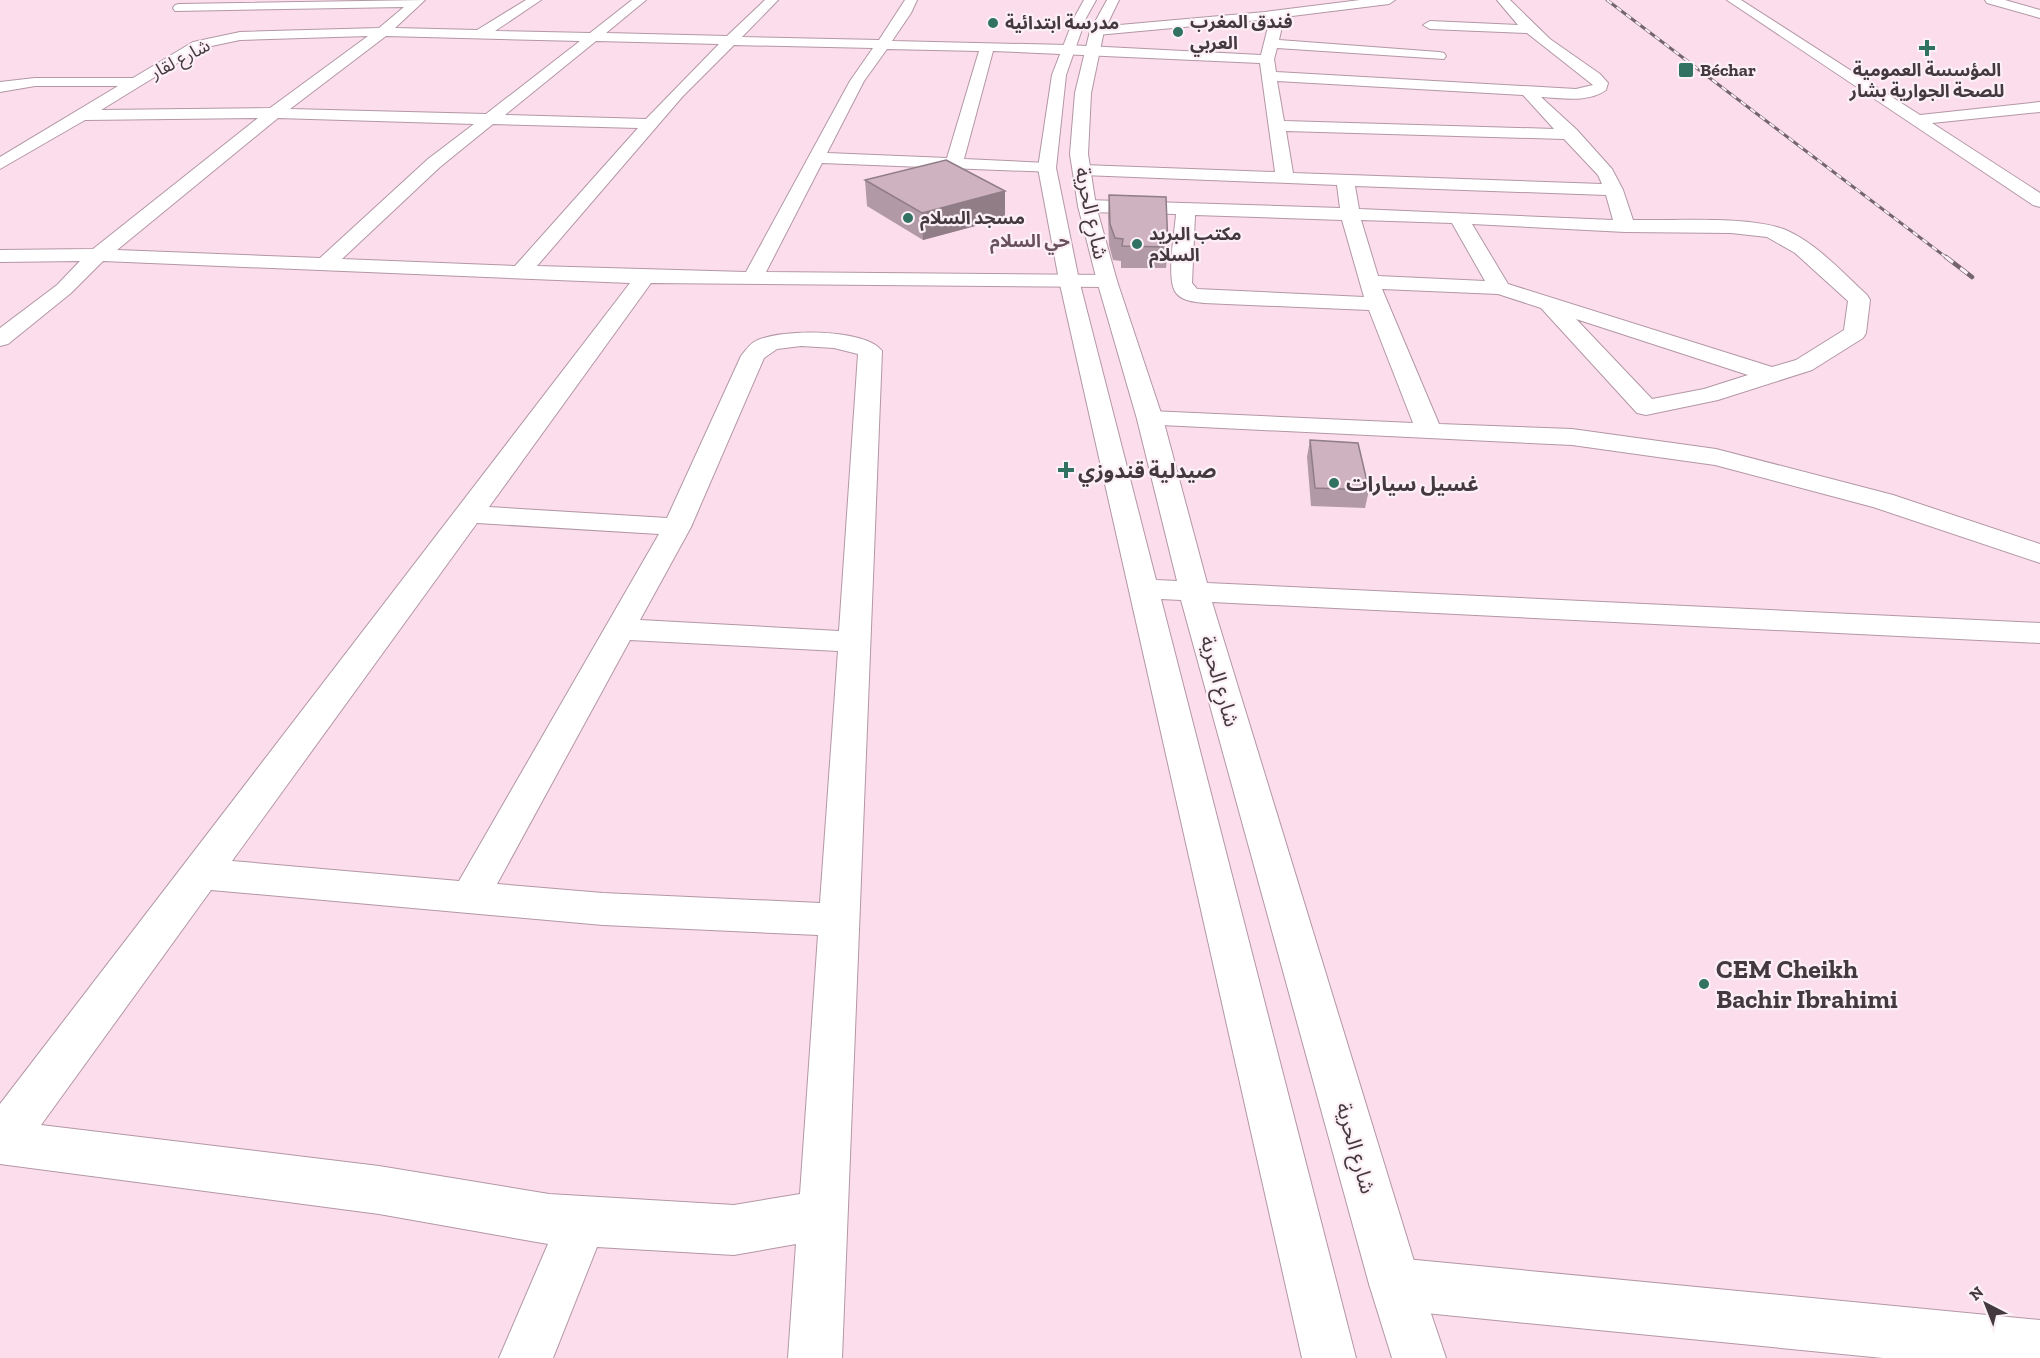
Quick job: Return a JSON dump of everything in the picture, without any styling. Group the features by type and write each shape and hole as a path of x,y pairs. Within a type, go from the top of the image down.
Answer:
{"street":[{"path":"480,34 535,0"},
{"path":"325,264 434,163 640,0"},
{"path":"521,272 651,123 772,0"},
{"path":"752,279 857,81 905,13 911,0"},
{"name":"شارع الحرية","path":"1090,0 1080,154 1087,206 1107,281 1150,419 1194,591 1395,1284 1419,1358"},
{"name":"شارع الحرية","path":"1113,0 1055,102 1047,168 1069,280 1329,1358"},
{"path":"1086,44 1278,14 1389,0"},
{"path":"1086,44 1268,68 1444,86 1576,94 1595,91 1601,87 1601,82 1528,29 1503,0"},
{"path":"1733,0 2040,201"},
{"path":"1991,0 2040,14"},
{"path":"178,8 417,2"},
{"path":"0,339 64,289 98,255 274,113 383,32 417,2"},
{"path":"1278,14 1268,36 1268,68 1276,126 1287,156 1285,178"},
{"path":"1444,86 1435,34 1425,20 1528,29"},
{"name":"شارع لقار","path":"0,164 198,45 217,39 240,36 383,32 987,48 1086,44"},
{"path":"1268,36 1439,56"},
{"path":"1159,55 1150,47 1183,42"},
{"path":"954,164 987,48"},
{"path":"0,87 35,82 137,82"},
{"path":"1528,92 1571,134 1606,173 1625,226"},
{"path":"1923,124 2040,107"},
{"path":"84,115 274,113 651,123"},
{"path":"1923,124 1953,134 2040,184"},
{"path":"1276,126 1571,134"},
{"path":"816,158 1047,168"},
{"path":"1083,170 1614,190"},
{"path":"1345,180 1350,214 1374,293 1429,431"},
{"path":"1455,183 1467,218 1500,288"},
{"path":"1087,206 1467,218 1774,232 1824,267 1859,300 1855,333 1804,365 1709,395 1646,408"},
{"path":"1186,209 1181,283 1185,291 1191,294 1204,297 1500,288 1772,375"},
{"path":"0,255 98,255 645,277 1107,281"},
{"path":"645,277 0,1142 378,1190 549,1219 734,1230 823,1215"},
{"path":"1549,304 1646,408 1680,452"},
{"path":"469,898 677,528 753,356 762,346 779,341 846,343 865,347 870,351 870,375 853,642 815,1358"},
{"path":"1150,419 1572,437 1716,457 1883,501 2040,554"},
{"path":"468,514 677,528"},
{"path":"1143,589 2040,633"},
{"path":"619,629 853,642"},
{"path":"199,874 603,909 838,920"},
{"path":"526,1358 583,1221"},
{"path":"1395,1284 2040,1347"}],"building":[{"path":"946,160 1005,191 922,213 865,180"},
{"path":"1109,195 1166,197 1168,247 1122,246 1123,239 1115,238 1110,224"},
{"path":"1310,440 1358,443 1369,490 1315,488"}],"railway":[{"path":"1607,0 1947,258"},
{"path":"1946,257 1972,277"}],"place":[{"name":"مدرسة ابتدائية","path":"993,23"},
{"name":"فندق المغرب العربي","path":"1178,32"},
{"name":"المؤسسة العمومية للصحة الجوارية بشار","path":"1927,48"},
{"name":"Béchar","path":"1686,70"},
{"name":"مسجد السلام","path":"908,218"},
{"name":"مكتب البريد السلام","path":"1137,244"},
{"name":"صيدلية قندوزي","path":"1066,470"},
{"name":"غسيل سيارات","path":"1334,483"},
{"name":"CEM Cheikh Bachir Ibrahimi","path":"1704,984"}],"district":[{"name":"حي السلام","path":"1030,241"}]}
